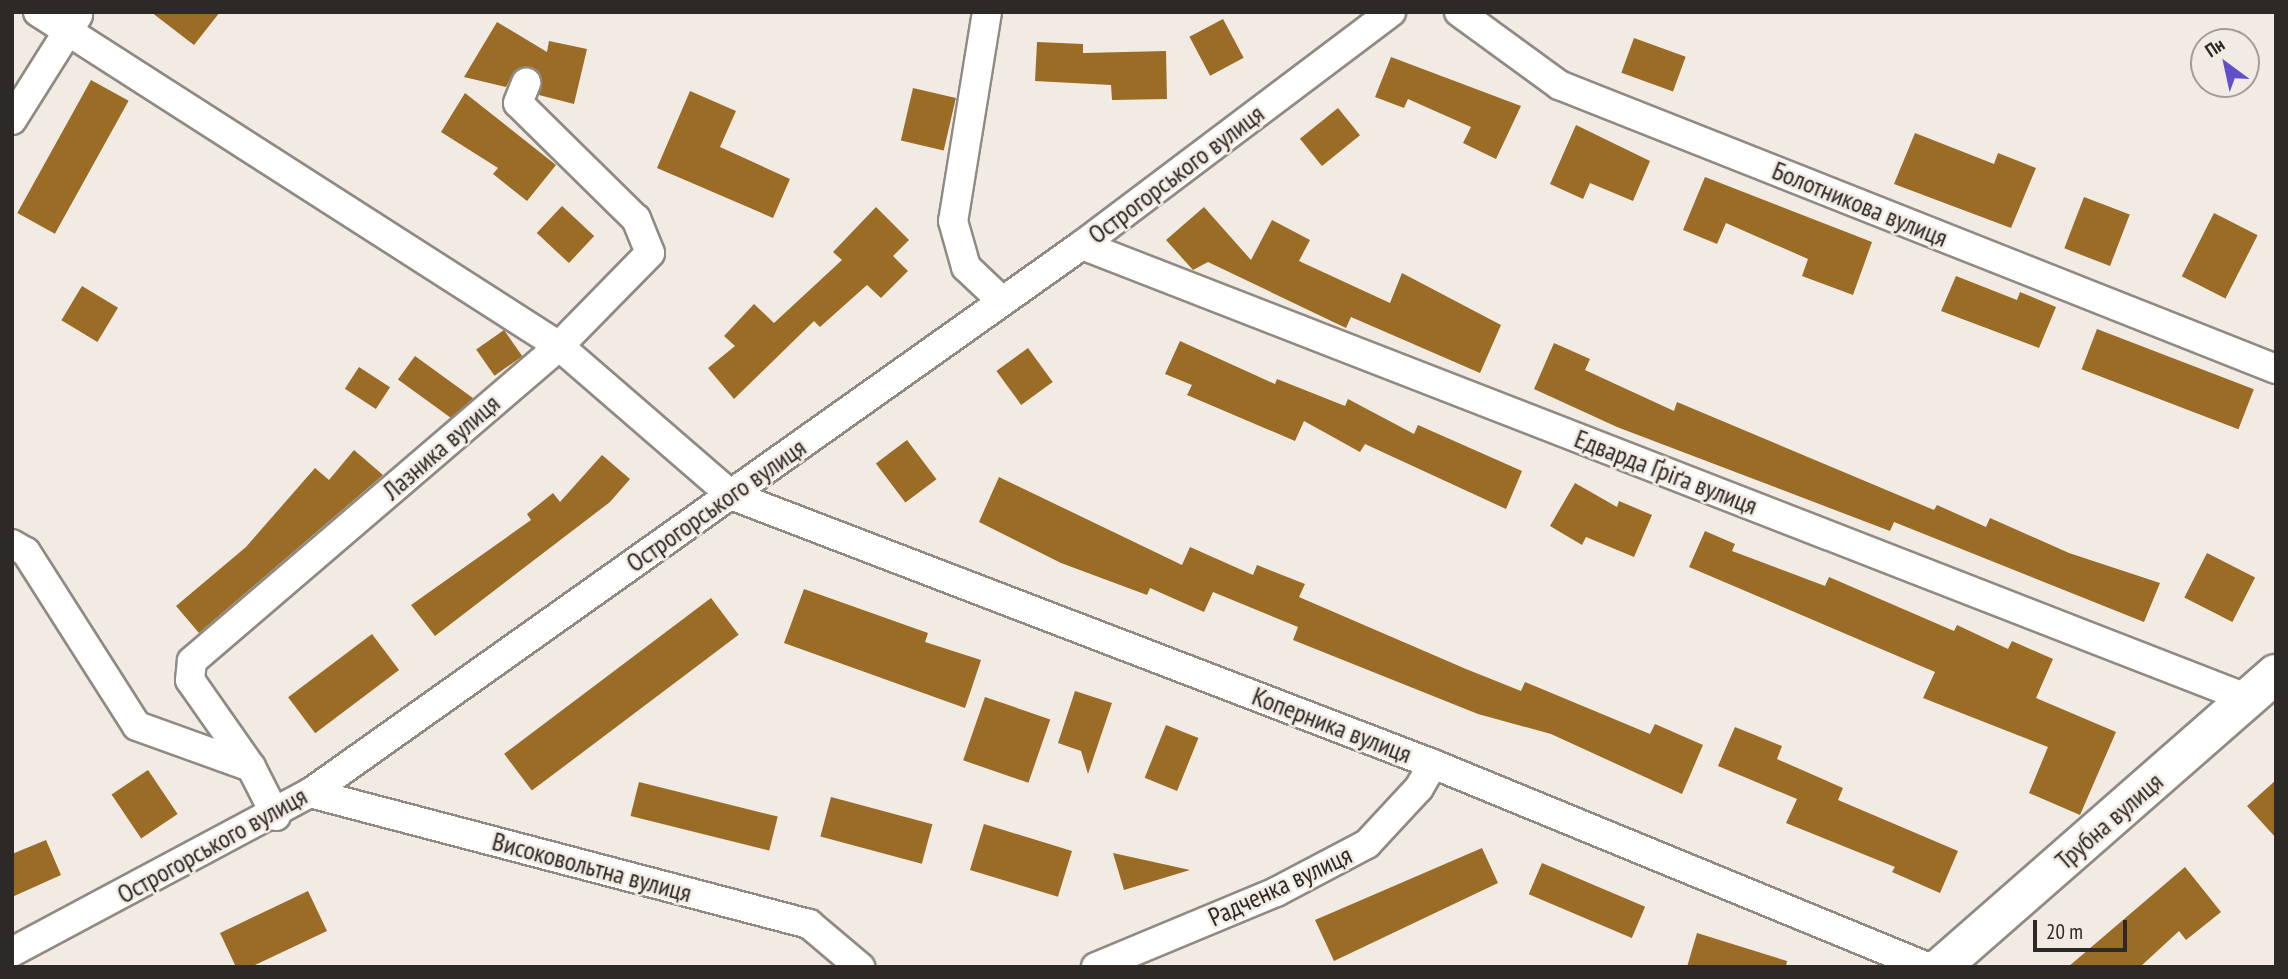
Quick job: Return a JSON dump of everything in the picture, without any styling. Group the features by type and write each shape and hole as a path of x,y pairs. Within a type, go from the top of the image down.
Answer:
{"street":[{"name":"Коперника вулиця","path":"38,12 75,20 559,346 732,495 1433,764 1927,967"},
{"path":"987,12 953,221 966,267 1002,301"},
{"name":"Острогорського вулиця","path":"12,952 276,816 310,793 1082,245 1391,12"},
{"name":"Болотникова вулиця","path":"1459,12 1559,85 2276,369"},
{"path":"12,120 75,20"},
{"name":"Лазника вулиця","path":"276,816 251,766 190,681 192,661 559,346 650,253 636,219 518,103 526,83"},
{"name":"Едварда Ґріґа вулиця","path":"1082,245 2262,686"},
{"path":"12,544 26,552 137,726 251,766"},
{"name":"Трубна вулиця","path":"1941,967 2262,686"},
{"name":"Радченка вулиця","path":"1096,967 1136,960 1367,844 1419,788 1433,764"},
{"name":"Високовольтна вулиця","path":"310,793 809,924 860,967"}],"building":[{"path":"151,12 220,12 194,45"},
{"path":"1223,19 1244,58 1210,76 1189,37"},
{"path":"497,22 547,52 549,41 587,49 574,104 539,95 542,80 532,67 515,70 506,87 464,77"},
{"path":"1634,38 1686,57 1673,92 1621,73"},
{"path":"1037,42 1083,44 1083,53 1166,51 1167,99 1112,100 1111,85 1035,81"},
{"path":"1391,57 1521,106 1496,159 1463,143 1471,127 1408,99 1404,108 1375,97"},
{"path":"91,80 129,101 55,234 17,213"},
{"path":"913,88 956,98 944,151 901,141"},
{"path":"690,91 736,111 720,147 790,179 773,218 657,168"},
{"path":"465,93 556,165 527,201 493,174 498,168 441,132"},
{"path":"1338,108 1360,135 1322,166 1300,139"},
{"path":"1576,125 1650,161 1633,201 1590,183 1583,199 1550,184"},
{"path":"1915,133 1994,164 1998,153 2036,168 2011,228 1894,184"},
{"path":"1705,177 1872,242 1853,295 1802,276 1808,259 1726,223 1717,244 1683,230"},
{"path":"2084,197 2130,215 2110,266 2064,248"},
{"path":"562,206 594,236 569,263 537,233"},
{"path":"876,207 909,240 893,256 908,271 881,298 867,285 820,327 814,321 734,399 708,368 735,346 724,336 754,304 774,323 842,260 833,252"},
{"path":"1204,207 1251,260 1272,220 1310,240 1299,261 1390,303 1402,273 1501,325 1480,373 1351,317 1346,328 1208,262 1193,270 1166,240"},
{"path":"2214,213 2258,235 2225,299 2182,276"},
{"path":"1956,276 2017,300 2020,292 2056,307 2039,348 1941,311"},
{"path":"82,286 118,308 97,342 61,320"},
{"path":"2097,329 2254,389 2238,429 2082,369"},
{"path":"504,330 522,356 495,376 476,350"},
{"path":"1180,341 1275,384 1277,379 1345,406 1348,399 1414,434 1418,425 1522,471 1506,509 1365,444 1360,452 1304,421 1295,441 1187,395 1192,385 1165,374"},
{"path":"1554,343 1590,359 1585,370 1674,411 1677,402 1934,510 1937,505 1986,527 1990,518 2069,553 2160,583 2144,622 1894,522 1890,531 1617,427 1534,389"},
{"path":"1028,348 1053,382 1021,405 996,371"},
{"path":"415,356 473,398 456,422 398,379"},
{"path":"359,367 390,387 376,409 345,389"},
{"path":"907,440 936,479 905,503 876,463"},
{"path":"354,450 383,475 199,633 176,606 246,547 315,468 329,480"},
{"path":"602,455 630,479 610,502 435,636 411,605 531,520 527,514 553,493 560,502"},
{"path":"999,477 1182,565 1190,547 1253,575 1257,565 1305,584 1299,597 1466,669 1521,691 1525,682 1650,734 1655,724 1703,745 1682,794 1551,734 1478,714 1293,640 1298,627 1213,592 1204,612 1150,588 1147,595 1061,563 979,522"},
{"path":"1575,483 1617,507 1619,501 1652,515 1634,557 1586,537 1582,545 1550,526"},
{"path":"1705,531 1735,544 1732,551 1825,586 1829,577 1954,631 1957,625 2008,649 2012,641 2053,659 2036,698 2116,732 2080,815 2029,793 2048,747 1923,698 1935,672 1689,567"},
{"path":"2207,553 2255,578 2232,622 2184,598"},
{"path":"804,589 928,633 925,642 981,660 965,708 784,643"},
{"path":"711,598 739,635 532,791 504,754"},
{"path":"372,634 399,670 315,733 288,697"},
{"path":"1075,691 1112,703 1088,774 1081,751 1058,743"},
{"path":"985,697 1050,719 1028,783 963,760"},
{"path":"1166,725 1198,738 1177,791 1145,778"},
{"path":"1735,727 1782,746 1777,759 1843,788 1838,800 1958,851 1940,893 1892,872 1895,867 1786,823 1797,799 1718,766"},
{"path":"148,770 178,814 141,839 112,795"},
{"path":"2276,780 2276,838 2247,806"},
{"path":"639,782 778,817 769,851 631,816"},
{"path":"831,797 932,824 922,864 820,837"},
{"path":"984,824 1072,851 1058,897 970,870"},
{"path":"46,840 61,875 12,897 12,854"},
{"path":"1482,848 1498,883 1334,961 1315,920"},
{"path":"1113,853 1190,870 1124,890"},
{"path":"1542,863 1645,907 1632,938 1529,894"},
{"path":"2185,867 2221,912 2186,940 2179,931 2140,967 2068,967"},
{"path":"308,891 327,931 251,967 236,967 220,933"},
{"path":"1697,933 1787,961 1786,967 1687,967"}]}
